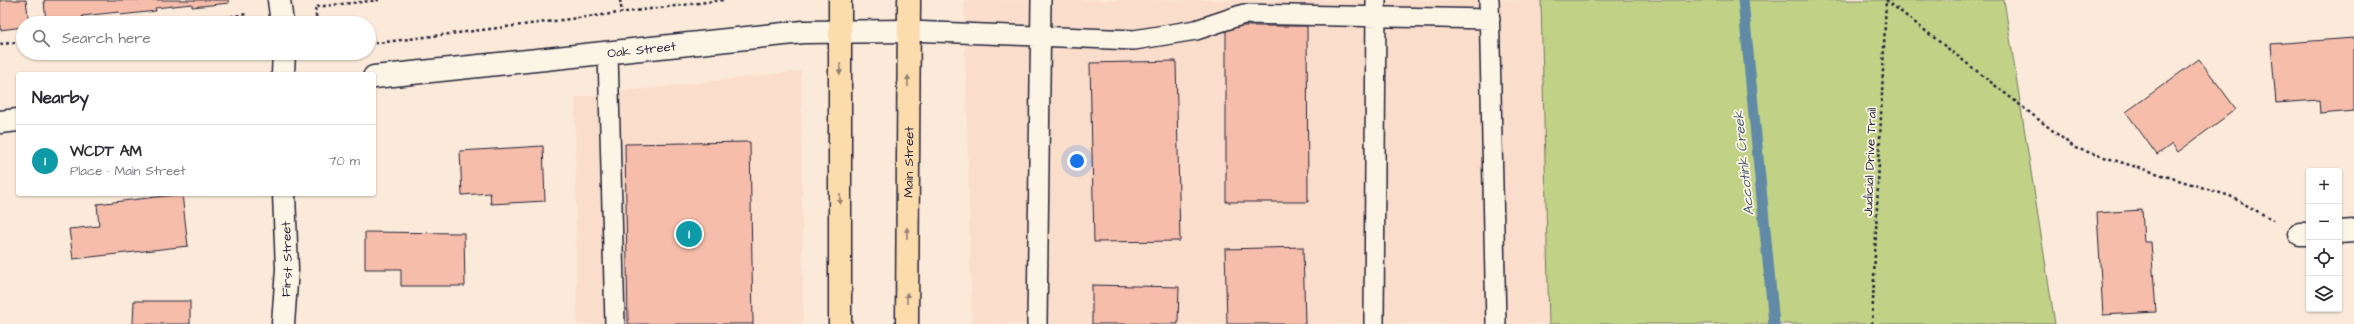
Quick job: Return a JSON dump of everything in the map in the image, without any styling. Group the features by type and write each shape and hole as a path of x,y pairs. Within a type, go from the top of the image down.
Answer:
{"main road":[{"path":"840,0 840,324"},
{"name":"Main Street","path":"907,324 909,0"}],"street":[{"path":"279,0 281,16"},
{"name":"Oak Street","path":"376,77 803,32 840,30 909,31"},
{"path":"283,72 284,60"},
{"path":"0,122 16,120"},
{"name":"First Street","path":"283,324 287,269 284,196"},
{"path":"2342,232 2354,231"}],"lane":[{"path":"1037,324 1041,0"},
{"path":"1490,0 1496,324"},
{"path":"909,31 1134,40 1196,30 1244,14 1376,8 1490,19"},
{"path":"1374,324 1376,8"},
{"path":"608,53 615,324"}],"path":[{"path":"316,16 315,7 379,0"},
{"path":"620,0 622,13"},
{"path":"376,43 723,0"},
{"path":"1886,0 2075,148 2230,196 2304,234"},
{"name":"Judicial Drive Trail","path":"1872,324 1886,0"},
{"path":"240,16 248,15 247,8"},
{"path":"0,44 16,43"}],"shaded area":[{"path":"964,0 1541,0 1549,324 972,324"},
{"path":"801,71 803,324 577,324 575,97"}],"green space":[{"path":"1541,0 2004,0 2055,324 1549,324"}],"building":[{"path":"0,0 26,0 28,16 16,16 16,28 0,30"},
{"path":"44,0 228,0 229,3 192,7 192,4 155,8 156,11 120,15 119,12 82,16 45,16"},
{"path":"1226,26 1307,26 1308,202 1226,202"},
{"path":"2354,38 2354,111 2320,114 2319,100 2276,103 2271,44"},
{"path":"2199,59 2236,109 2178,152 2172,144 2157,155 2126,112"},
{"path":"1176,61 1180,241 1094,242 1090,63"},
{"path":"750,142 753,324 628,324 625,144"},
{"path":"543,146 545,201 491,204 490,193 462,195 460,151"},
{"path":"165,196 182,196 188,246 73,259 69,229 99,226 97,204"},
{"path":"2142,210 2144,242 2151,242 2156,312 2103,315 2097,213"},
{"path":"365,232 464,233 465,286 401,286 401,269 365,269"},
{"path":"1303,247 1305,324 1227,324 1225,249"},
{"path":"1092,285 1179,287 1178,324 1092,324"},
{"path":"134,301 190,301 190,324 133,324"}],"waterway":[{"name":"Accotink Creek","path":"1743,0 1774,324"}],"place":[{"name":"WCDT AM","path":"689,234"}]}
